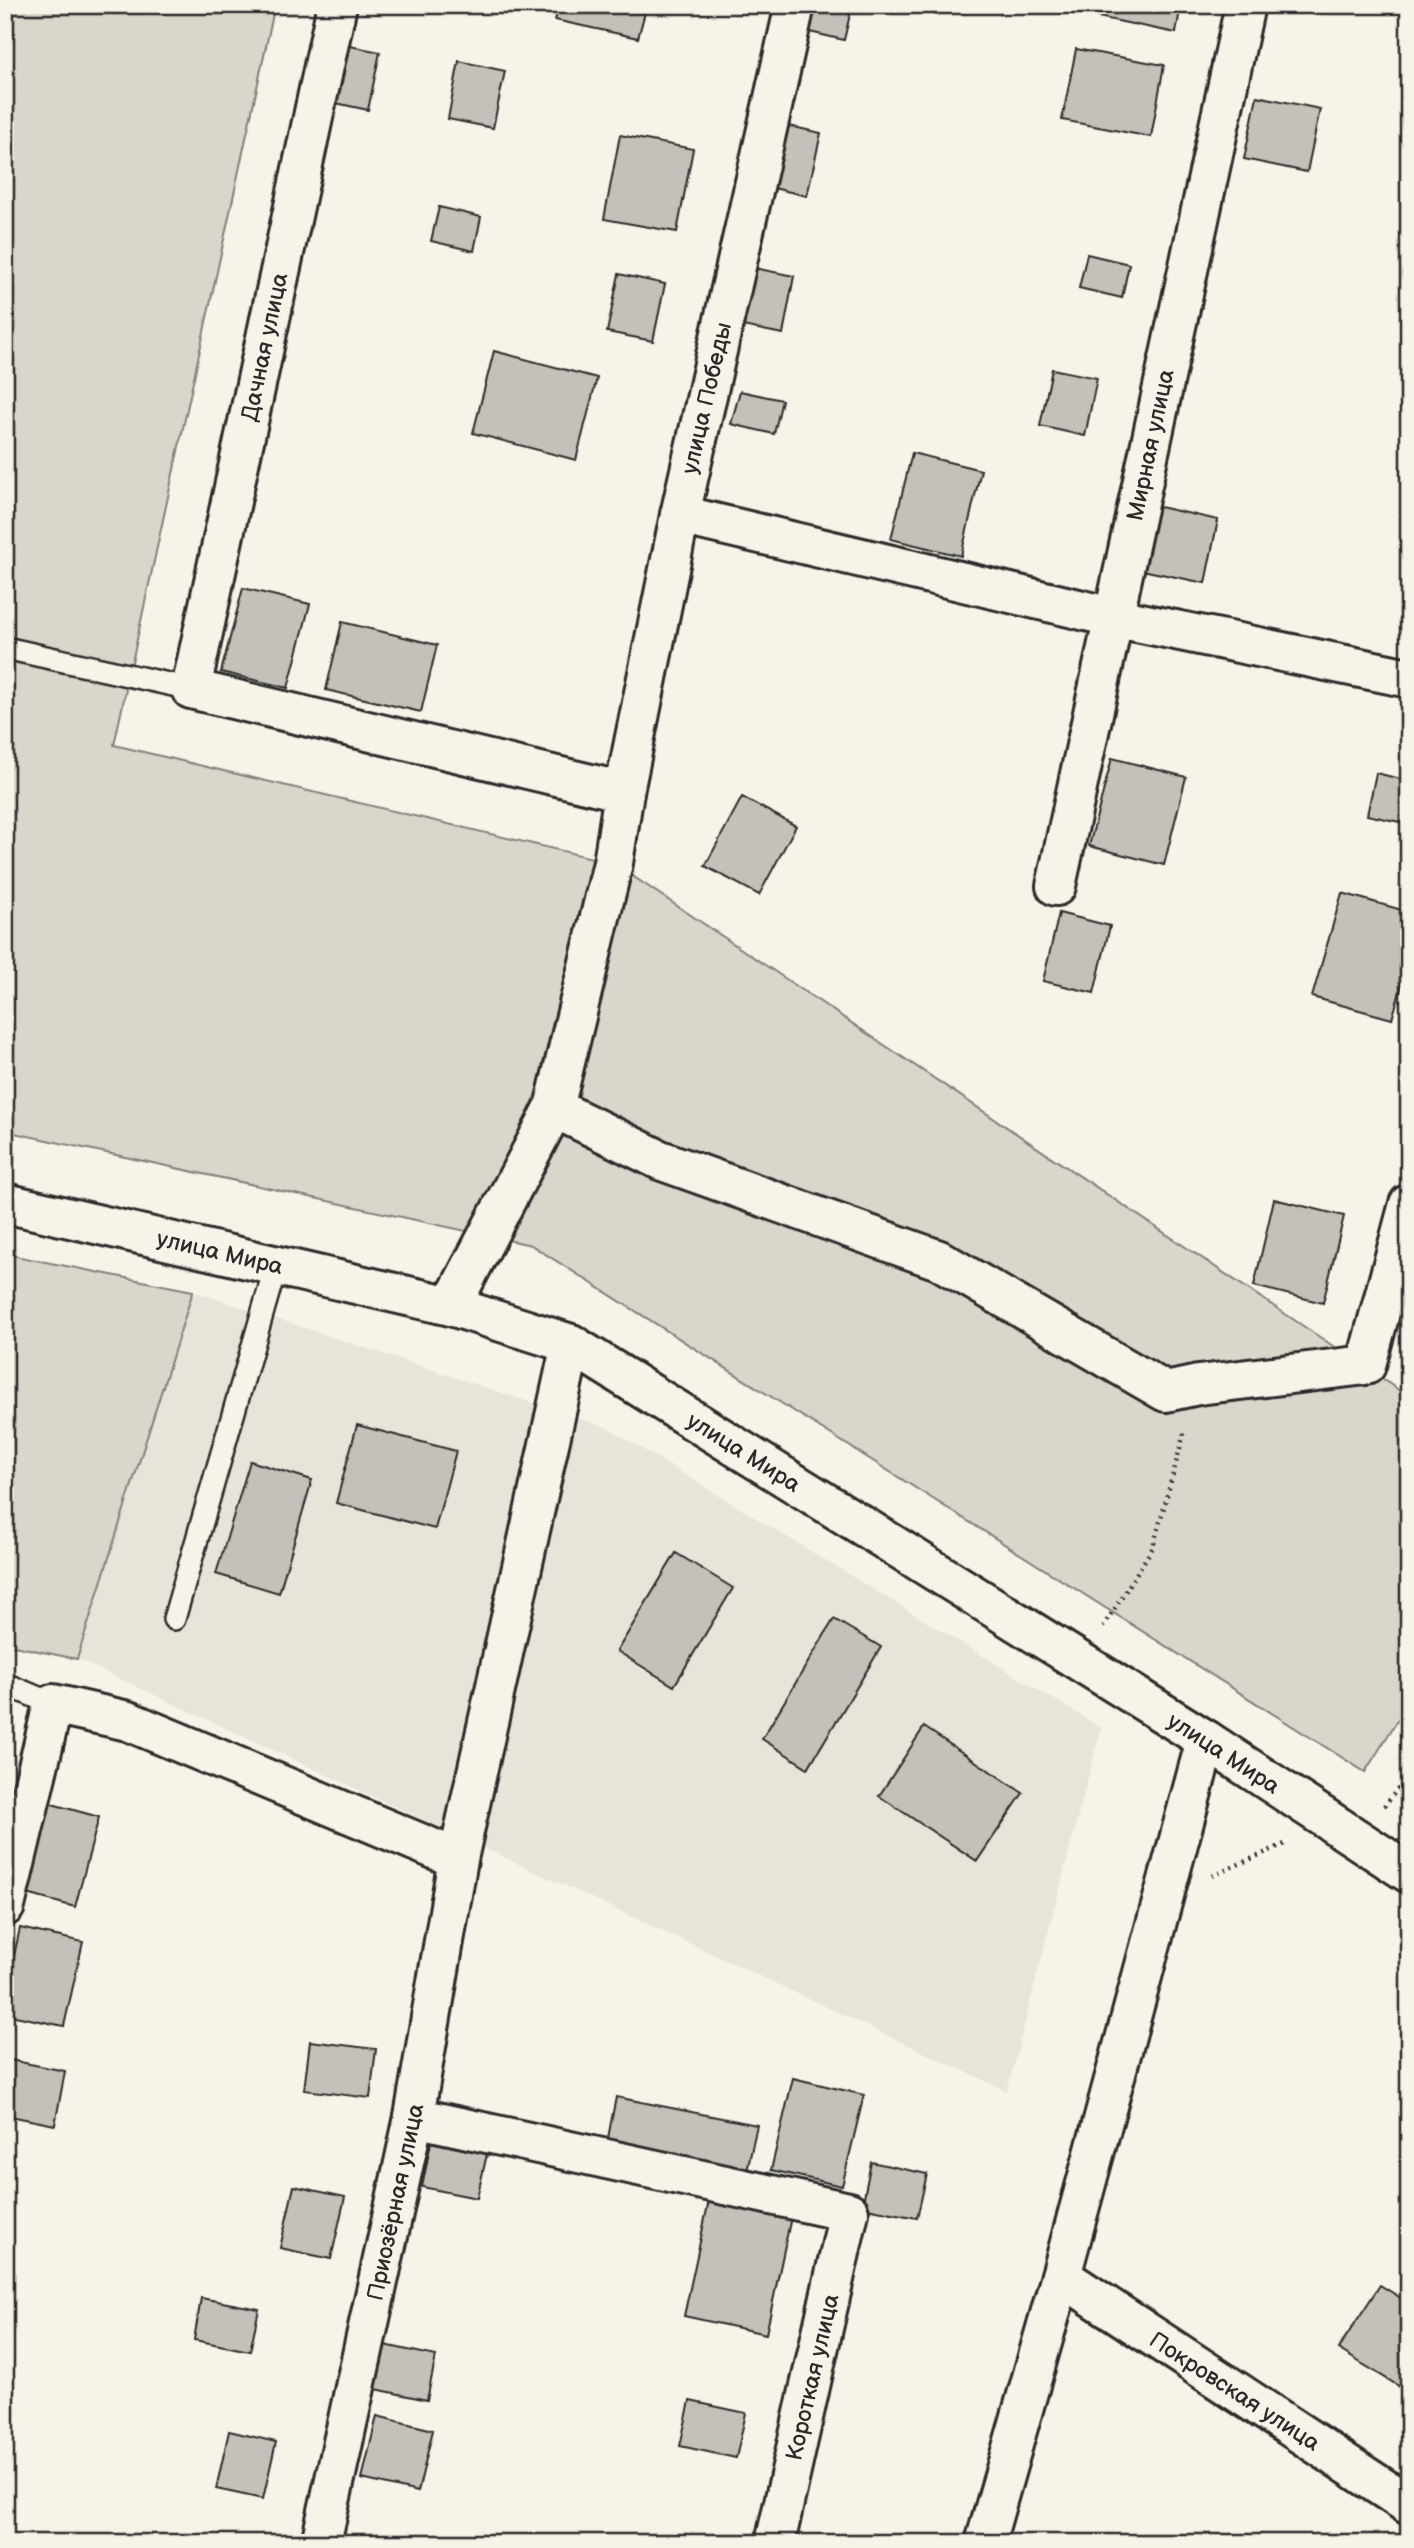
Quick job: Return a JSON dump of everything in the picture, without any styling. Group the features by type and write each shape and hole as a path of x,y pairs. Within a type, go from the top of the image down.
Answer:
{"street":[{"name":"Дачная улица","path":"191,689 337,5"},
{"name":"улица Победы","path":"451,1306 554,1108 613,863 624,792 680,514 795,5"},
{"name":"Мирная улица","path":"1056,886 1245,5"},
{"path":"680,514 1112,617 1409,678"},
{"path":"191,689 624,792"},
{"path":"554,1108 660,1160 939,1260 1166,1392 1198,1385 1366,1366 1409,1204"},
{"name":"улица Мира","path":"5,1203 451,1306 572,1344 1206,1740 1409,1873"},
{"name":"Приозёрная улица","path":"321,2543 414,2117 458,1859 572,1344"},
{"path":"5,1906 53,1704 128,1720 458,1859"},
{"path":"985,2543 1061,2276 1206,1740"},
{"name":"Короткая улица","path":"414,2117 849,2212 775,2543"},
{"name":"Покровская улица","path":"1061,2276 1409,2505"}],"lane":[{"path":"5,648 191,689"},
{"path":"174,1619 276,1266"},
{"path":"5,1684 53,1704"}],"path":[{"path":"1101,1629 1153,1547 1198,1385"},
{"path":"1163,1898 1333,1824"}],"shaded area":[{"path":"5,5 275,5 114,745 613,863 1409,1397 1409,1702 1365,1772 531,1245 5,1131"},
{"path":"5,1254 193,1291 77,1659 9,1645 5,1661"},
{"path":"193,1291 608,1428 1101,1728 1007,2091 77,1659"}],"building":[{"path":"560,5 647,5 638,38 555,20"},
{"path":"807,5 852,6 844,40 801,30"},
{"path":"1101,5 1181,5 1176,33 1098,17"},
{"path":"335,43 380,52 368,110 322,100"},
{"path":"1076,49 1164,65 1151,137 1062,120"},
{"path":"459,61 505,71 493,128 448,119"},
{"path":"1257,96 1320,109 1307,172 1244,159"},
{"path":"775,123 821,133 807,196 761,185"},
{"path":"620,135 693,149 677,232 604,219"},
{"path":"439,207 481,217 474,251 431,241"},
{"path":"1087,254 1129,264 1122,298 1079,288"},
{"path":"749,267 794,276 783,334 737,325"},
{"path":"619,274 665,284 653,341 607,332"},
{"path":"494,351 597,378 576,460 473,433"},
{"path":"1052,369 1097,378 1085,436 1040,426"},
{"path":"740,391 782,400 774,434 731,424"},
{"path":"912,453 981,470 961,556 891,539"},
{"path":"1155,506 1218,520 1205,583 1142,570"},
{"path":"243,588 310,604 288,688 221,672"},
{"path":"342,622 437,645 421,712 326,690"},
{"path":"1112,758 1186,777 1164,865 1089,846"},
{"path":"1376,773 1409,781 1409,824 1367,815"},
{"path":"742,797 796,826 759,895 705,866"},
{"path":"1342,893 1409,912 1409,961 1392,1019 1312,997"},
{"path":"1059,913 1110,926 1094,993 1043,981"},
{"path":"1274,1199 1344,1216 1323,1303 1254,1286"},
{"path":"357,1425 456,1451 435,1529 336,1503"},
{"path":"250,1461 312,1480 279,1593 216,1574"},
{"path":"676,1553 733,1588 674,1686 617,1651"},
{"path":"834,1619 881,1647 808,1768 762,1739"},
{"path":"924,1727 1023,1793 977,1861 879,1796"},
{"path":"41,1801 99,1817 75,1907 16,1891"},
{"path":"20,1928 83,1942 64,2026 5,2014 5,1997"},
{"path":"310,2041 376,2049 370,2098 304,2090"},
{"path":"5,2059 65,2071 55,2125 5,2115"},
{"path":"793,2078 864,2095 842,2186 771,2170"},
{"path":"616,2097 757,2125 746,2176 606,2148"},
{"path":"431,2142 487,2154 477,2198 422,2187"},
{"path":"871,2162 927,2174 917,2218 862,2207"},
{"path":"294,2186 345,2197 331,2259 280,2248"},
{"path":"709,2200 791,2217 766,2334 684,2316"},
{"path":"1380,2285 1409,2303 1409,2376 1402,2388 1338,2349"},
{"path":"201,2298 259,2309 250,2351 194,2340"},
{"path":"380,2344 436,2356 427,2400 371,2388"},
{"path":"690,2401 746,2413 736,2458 680,2446"},
{"path":"377,2416 433,2430 418,2492 362,2479"},
{"path":"229,2431 276,2442 263,2499 216,2489"}]}
